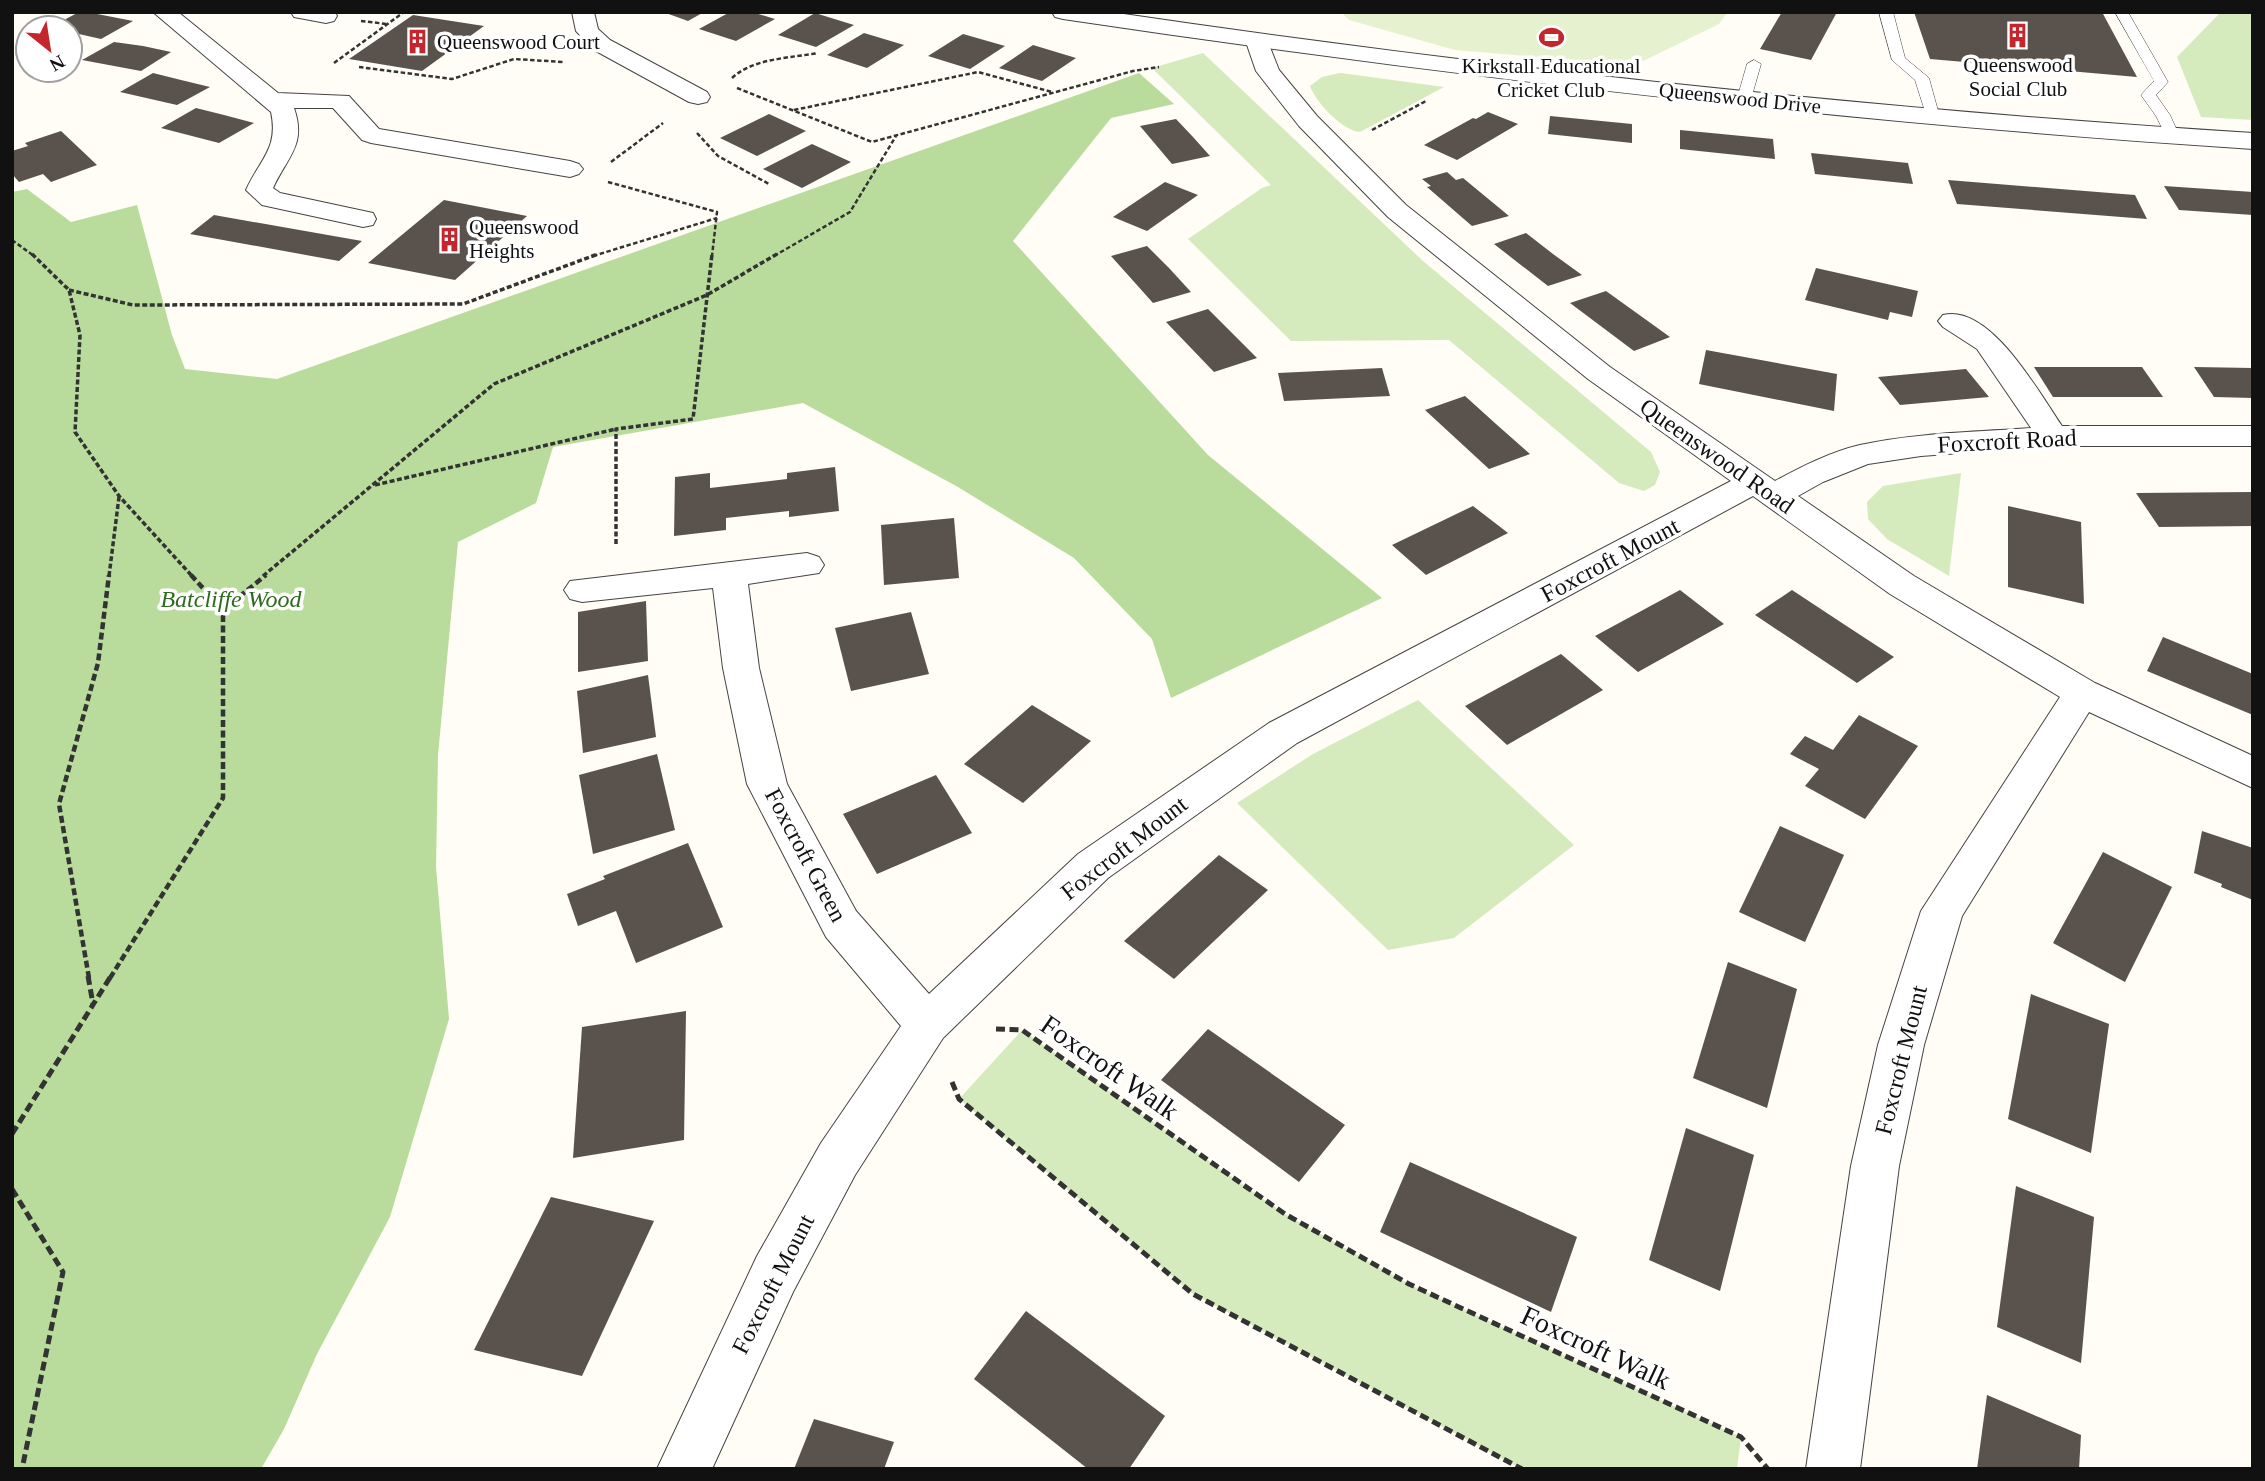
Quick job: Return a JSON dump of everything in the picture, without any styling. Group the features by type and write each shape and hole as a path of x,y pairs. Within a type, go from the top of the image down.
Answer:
{"street":[{"path":"302,12 326,16"},
{"path":"583,12 587,31 610,50 691,101"},
{"name":"Queenswood Drive","path":"1063,12 1258,42 1482,71 1933,118 2253,141"},
{"path":"168,13 283,109 288,126 287,141 280,159 264,178 259,190 271,200 363,219"},
{"name":"Queenswood Road","path":"1258,42 1268,71 1308,121 1397,211 1599,373 1902,585 2082,693 2253,773"},
{"path":"273,100 340,101 371,135 570,169"},
{"path":"1953,321 1988,343 2053,436"},
{"name":"Foxcroft Road","path":"1762,489 1811,475 1862,455 1921,446 2053,436 2253,436"},
{"name":"Foxcroft Mount","path":"684,1469 775,1274 838,1159 927,1024 1093,866 1283,733 1446,644 1704,511 1762,489"},
{"path":"599,588 807,565"},
{"name":"Foxcroft Green","path":"729,574 741,668 767,784 841,924 927,1024"},
{"name":"Foxcroft Mount","path":"1833,1469 1875,1166 1901,1045 1942,911 2082,693"}],"lane":[{"path":"1886,12 1899,60 1922,78 1933,118"},
{"path":"2121,12 2161,82 2148,95 2174,137"},
{"path":"1744,99 1754,64"}],"path":[{"path":"346,65 333,63 404,12"},
{"path":"360,67 452,79 514,59 594,65 610,50"},
{"path":"818,53 749,67 735,73 728,85 872,142 1133,71 1171,65"},
{"path":"1336,149 1482,71"},
{"path":"793,111 978,72 1054,93"},
{"path":"601,170 691,101 700,141 744,172 769,184"},
{"path":"223,610 494,384 707,295 850,212 897,136"},
{"path":"372,486 616,429 693,418 717,212 603,181"},
{"path":"12,240 29,251 69,290 133,305 463,304 610,250 717,218"},
{"path":"12,1135 223,797 223,610 119,496 75,432 80,335 69,290"},
{"path":"599,588 616,429"},
{"path":"93,1004 59,804 98,663 119,496"},
{"path":"927,1024 959,1099 1193,1294 1522,1469"},
{"name":"Foxcroft Walk","path":"927,1024 1022,1030 1285,1214 1409,1284 1741,1437 1768,1469"},
{"path":"12,1189 64,1272 22,1469"}],"green space":[{"name":"Kirkstall Educational Cricket Club","path":"1341,12 1728,12 1719,24 1635,65 1455,50 1349,20"},
{"path":"2221,12 2253,12 2253,120 2201,117 2177,57"},
{"path":"1203,53 1423,261 1651,452 1660,472 1655,485 1644,491 1619,483 1449,340 1291,341 1188,239 1262,188 1271,185 1152,68"},
{"name":"Batcliffe Wood","path":"1139,73 1174,104 1111,118 1013,241 1208,455 1382,598 1171,698 1152,639 1074,558 958,487 803,403 553,447 536,503 458,542 438,755 436,867 449,1019 390,1217 317,1354 284,1429 261,1469 12,1469 12,192 27,189 71,222 137,205 172,335 185,369 277,379"},
{"path":"1340,73 1444,87 1360,132 1346,127 1331,115 1310,86 1322,77"},
{"path":"1961,473 1949,576 1887,539 1868,519 1867,502 1883,486"},
{"path":"1418,700 1574,845 1454,938 1388,950 1237,803 1313,754"},
{"path":"1022,1030 1285,1214 1409,1284 1741,1437 1737,1469 1522,1469 1193,1294 959,1099"}],"building":[{"path":"87,12 133,21 101,39 84,35 84,14 75,14"},
{"path":"663,12 704,12 688,21"},
{"path":"730,12 752,12 775,19 736,41 699,29"},
{"path":"1782,12 1837,12 1811,60 1760,49"},
{"name":"Queenswood Social Club","path":"1914,12 2102,12 2137,77 1930,59"},
{"path":"815,13 854,25 816,47 778,35"},
{"name":"Queenswood Court","path":"413,15 484,26 422,71 349,59"},
{"path":"864,33 904,45 867,68 827,55"},
{"path":"963,34 1005,46 970,69 928,56"},
{"path":"114,42 171,52 141,71 84,59"},
{"path":"1033,45 1076,58 1042,81 999,68"},
{"path":"153,73 210,87 177,105 120,92"},
{"path":"196,108 254,123 219,143 161,128"},
{"path":"1488,112 1518,124 1457,160 1424,145 1473,118"},
{"path":"769,114 806,131 757,156 720,138"},
{"path":"1550,116 1632,124 1632,143 1548,134"},
{"path":"1176,119 1210,156 1172,164 1140,126"},
{"path":"1680,130 1773,139 1775,159 1680,149"},
{"path":"61,131 97,165 51,182 43,174 19,182 12,174 12,151 28,146 25,143"},
{"path":"812,144 851,162 802,188 763,169"},
{"path":"1811,153 1908,163 1913,184 1815,174"},
{"path":"1447,172 1456,180 1463,178 1509,216 1472,226 1427,187 1431,186 1422,179"},
{"path":"1948,180 2135,195 2147,219 1957,204"},
{"path":"1165,182 1198,195 1147,231 1113,217"},
{"path":"2164,186 2253,192 2253,215 2179,210"},
{"name":"Queenswood Heights","path":"444,200 527,216 455,280 368,263"},
{"path":"214,215 362,241 339,261 190,234"},
{"path":"1526,233 1582,275 1548,286 1494,244"},
{"path":"1147,246 1191,292 1153,303 1111,256"},
{"path":"1816,268 1918,291 1912,317 1890,312 1888,320 1805,300"},
{"path":"1606,291 1670,337 1634,351 1570,303"},
{"path":"1208,309 1257,358 1214,372 1166,322"},
{"path":"1706,350 1837,374 1834,411 1699,384"},
{"path":"2034,367 2142,367 2163,397 2053,397"},
{"path":"2194,367 2253,368 2253,398 2214,397"},
{"path":"1382,368 1390,396 1284,401 1278,373"},
{"path":"1966,369 1989,397 1900,405 1878,377"},
{"path":"1465,396 1530,454 1489,469 1425,410"},
{"path":"835,467 839,511 789,517 789,511 726,518 726,530 674,536 675,477 710,473 710,488 787,479 787,473"},
{"path":"2253,492 2253,526 2159,527 2136,493"},
{"path":"1473,506 1508,533 1426,575 1392,545"},
{"path":"2008,506 2081,522 2084,604 2008,587"},
{"path":"954,518 959,578 884,585 881,525"},
{"path":"1680,590 1724,624 1638,672 1595,636"},
{"path":"1792,590 1894,657 1857,683 1755,615"},
{"path":"646,601 648,661 578,672 578,612"},
{"path":"911,612 929,674 851,691 835,628"},
{"path":"2163,637 2253,674 2253,715 2147,671"},
{"path":"1561,654 1603,690 1507,745 1465,706"},
{"path":"648,675 656,737 583,753 577,691"},
{"path":"1032,705 1091,741 1023,803 964,764"},
{"path":"1859,715 1918,746 1865,819 1805,786 1819,769 1790,754 1805,736 1833,750"},
{"path":"657,754 675,830 593,854 579,775"},
{"path":"936,775 972,833 877,874 843,814"},
{"path":"1780,826 1844,855 1805,942 1739,912"},
{"path":"2202,831 2253,848 2253,900 2194,873"},
{"path":"688,843 723,927 636,963 616,911 578,926 567,894 605,879 603,876"},
{"path":"2103,852 2172,887 2125,982 2053,943"},
{"path":"1219,855 1268,890 1174,979 1124,941"},
{"path":"1728,962 1797,989 1767,1108 1693,1078"},
{"path":"2031,994 2109,1024 2091,1153 2008,1119"},
{"path":"686,1011 684,1140 573,1158 582,1027"},
{"path":"1208,1029 1345,1125 1299,1182 1161,1080"},
{"path":"1686,1128 1754,1155 1720,1291 1649,1260"},
{"path":"1410,1162 1577,1237 1551,1312 1380,1232"},
{"path":"2016,1186 2094,1217 2081,1363 1997,1327"},
{"path":"551,1197 654,1221 582,1376 474,1350"},
{"path":"1026,1311 1165,1416 1129,1469 1088,1469 974,1379"},
{"path":"1987,1395 2081,1435 2079,1469 1977,1469"},
{"path":"814,1419 894,1442 884,1469 794,1469"}],"place":[{"name":"Queenswood Social Club","path":"2018,36"},
{"name":"Kirkstall Educational Cricket Club","path":"1551,37"},
{"name":"Queenswood Court","path":"417,42"},
{"name":"Queenswood Heights","path":"449,239"}]}
